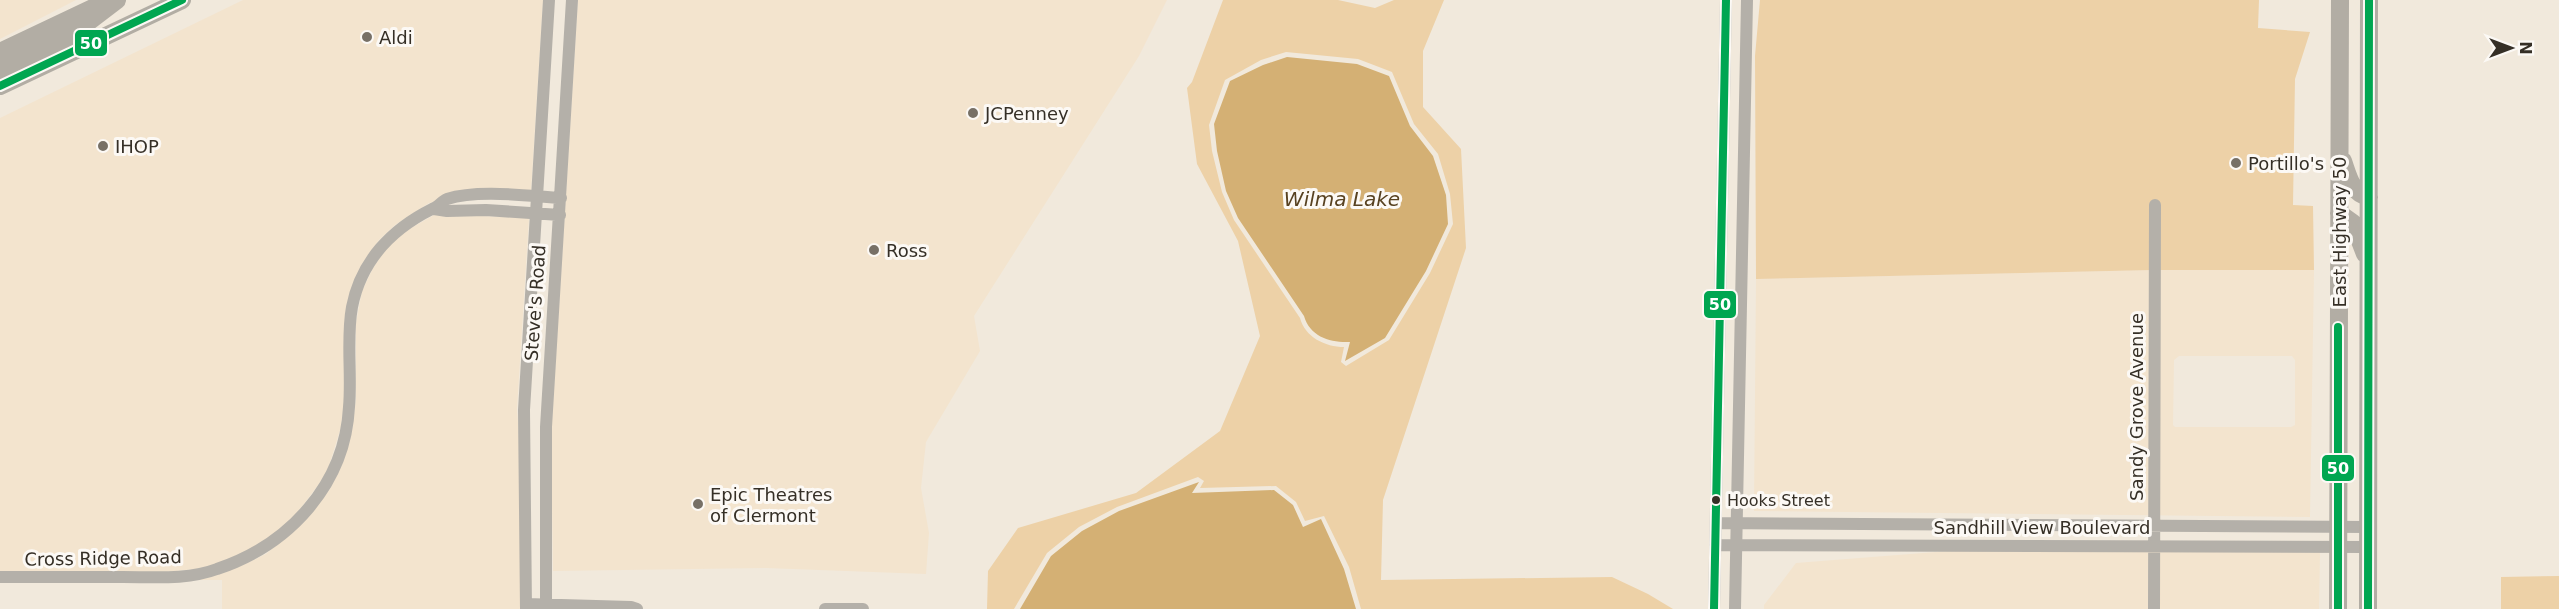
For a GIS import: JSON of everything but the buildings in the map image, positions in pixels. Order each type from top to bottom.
[{"type":"highway","points":[[0,52],[109,0]]},
{"type":"highway","points":[[0,68],[75,32],[117,0]]},
{"type":"highway","points":[[0,86],[182,0]]},
{"type":"highway","name":"East Highway 50","points":[[2338,609],[2340,0]]},
{"type":"highway","name":"East Highway 50","points":[[2368,609],[2369,0]]},
{"type":"highway","points":[[2339,148],[2351,184],[2358,193],[2369,197]]},
{"type":"highway","points":[[2339,213],[2353,223],[2368,264]]},
{"type":"street","name":"Steve's Road","points":[[526,606],[524,410],[549,0]]},
{"type":"street","name":"Steve's Road","points":[[546,606],[546,427],[572,0]]},
{"type":"street","points":[[1714,609],[1726,0]]},
{"type":"street","points":[[1736,609],[1747,0]]},
{"type":"street","points":[[1722,168],[1744,168]]},
{"type":"street","name":"Cross Ridge Road","points":[[0,577],[166,577],[196,574],[241,560],[262,550],[299,520],[324,486],[341,450],[349,409],[352,307],[364,274],[384,243],[398,229],[419,214],[446,200],[466,196],[561,198]]},
{"type":"street","name":"Sandy Grove Avenue","points":[[2154,609],[2155,205]]},
{"type":"street","points":[[434,208],[447,212],[486,210],[560,214]]},
{"type":"street","name":"Sandhill View Boulevard","points":[[1716,523],[2368,526]]},
{"type":"street","points":[[1961,525],[1961,545]]},
{"type":"street","name":"Sandhill View Boulevard","points":[[1715,545],[2368,547]]},
{"type":"street","points":[[526,606],[633,608]]},
{"type":"street","points":[[825,609],[863,609]]},
{"type":"shaded area","points":[[0,0],[76,0],[0,39]]},
{"type":"shaded area","points":[[243,0],[543,0],[531,191],[429,203],[395,225],[379,240],[362,264],[341,427],[328,469],[294,517],[259,546],[213,565],[166,572],[0,572],[0,118]]},
{"type":"shaded area","points":[[578,0],[1167,0],[1139,56],[974,316],[980,351],[926,442],[921,488],[929,533],[926,574],[766,568],[553,571],[551,437]]},
{"type":"shaded area","points":[[1223,0],[1338,0],[1375,8],[1394,0],[1444,0],[1423,51],[1423,107],[1461,149],[1466,248],[1383,500],[1381,580],[1612,577],[1673,609],[1361,609],[1349,567],[1324,516],[1305,521],[1296,502],[1276,486],[1200,488],[1204,481],[1198,477],[1117,507],[1079,527],[1047,553],[1014,609],[987,609],[988,571],[1018,528],[1136,493],[1220,431],[1260,336],[1238,241],[1197,164],[1187,88],[1192,82]],"holes":[[[1286,52],[1358,59],[1392,72],[1414,124],[1438,154],[1450,194],[1453,224],[1430,273],[1389,340],[1346,366],[1341,362],[1344,347],[1323,343],[1306,331],[1300,318],[1234,220],[1222,192],[1212,151],[1209,125],[1225,80],[1261,60]]]},
{"type":"shaded area","points":[[1760,0],[2259,0],[2258,28],[2310,32],[2295,79],[2293,205],[2313,206],[2314,270],[2153,270],[1756,279],[1755,56]]},
{"type":"shaded area","points":[[436,214],[529,218],[517,409],[520,450],[521,609],[222,609],[222,580],[196,580],[243,565],[266,554],[303,523],[330,489],[343,462],[352,429],[356,400],[356,323],[362,291],[373,268],[388,246],[402,233]]},
{"type":"shaded area","points":[[2153,270],[2314,270],[2310,517],[1754,511],[1756,279]],"holes":[[[2179,356],[2292,356],[2295,360],[2295,425],[2291,427],[2175,427],[2173,425],[2174,360]]]},
{"type":"shaded area","points":[[1961,550],[2320,552],[2319,609],[1764,609],[1764,605],[1796,563]]},
{"type":"shaded area","points":[[2559,576],[2559,609],[2501,609],[2501,577]]},
{"type":"water","name":"Wilma Lake","points":[[1287,57],[1357,64],[1389,76],[1410,126],[1433,156],[1446,195],[1448,224],[1426,271],[1385,338],[1345,361],[1350,342],[1329,340],[1311,329],[1238,218],[1226,191],[1217,151],[1214,124],[1230,81],[1263,65]]},
{"type":"water","points":[[1199,482],[1192,493],[1274,490],[1293,505],[1303,527],[1321,519],[1344,569],[1356,609],[1020,609],[1051,556],[1082,531],[1119,511]]},
{"type":"transit line","name":"50","points":[[0,86],[182,0]]},
{"type":"transit line","name":"50","points":[[1714,609],[1726,0]]},
{"type":"transit line","name":"50","points":[[2368,609],[2369,0]]},
{"type":"transit line","name":"50","points":[[2338,327],[2338,609]]},
{"type":"place","name":"Aldi","points":[[367,37]]},
{"type":"place","name":"JCPenney","points":[[973,113]]},
{"type":"place","name":"IHOP","points":[[103,146]]},
{"type":"place","name":"Portillo's","points":[[2236,163]]},
{"type":"place","name":"Ross","points":[[874,250]]},
{"type":"place","name":"Hooks Street","points":[[1716,500]]},
{"type":"place","name":"Epic Theatres of Clermont","points":[[698,504]]}]
